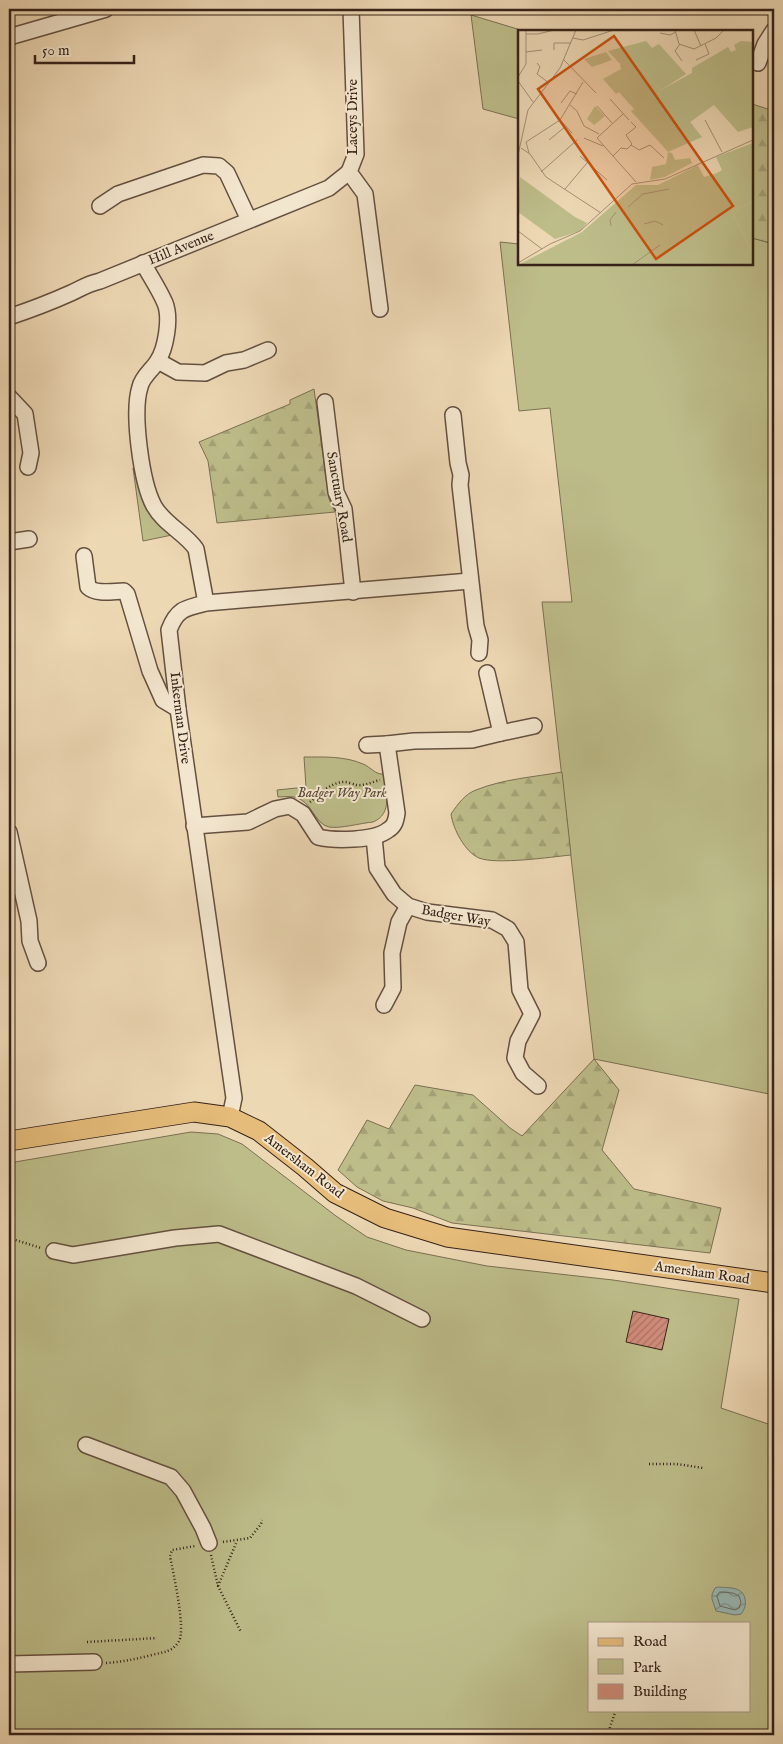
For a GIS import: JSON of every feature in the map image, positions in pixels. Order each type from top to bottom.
[{"type":"main road","name":"Amersham Road","points":[[9,1141],[194,1112],[230,1117],[259,1132],[335,1193],[385,1218],[447,1237],[774,1283]]},
{"type":"street","points":[[9,37],[106,9]]},
{"type":"street","name":"Laceys Drive","points":[[350,9],[356,154],[349,172],[365,194],[380,309]]},
{"type":"street","points":[[758,63],[765,44],[774,30]]},
{"type":"street","points":[[100,206],[118,194],[204,165],[219,166],[227,173],[249,220]]},
{"type":"street","name":"Hill Avenue","points":[[9,317],[74,292],[86,284],[100,281],[329,188],[349,172]]},
{"type":"street","points":[[144,263],[166,305],[167,340],[158,361],[140,384],[136,404],[143,476],[154,507],[196,549],[206,603]]},
{"type":"street","points":[[158,361],[178,372],[205,373],[268,350]]},
{"type":"street","points":[[9,398],[25,414],[30,453],[28,468]]},
{"type":"street","name":"Sanctuary Road","points":[[325,402],[336,492],[344,509],[353,592]]},
{"type":"street","points":[[453,415],[458,464],[461,475],[460,485],[470,581],[476,626],[480,640],[479,654]]},
{"type":"street","points":[[9,542],[29,539]]},
{"type":"street","points":[[84,556],[88,588],[90,590],[97,592],[124,591],[127,594],[150,670],[163,700],[178,709]]},
{"type":"street","name":"Inkerman Drive","points":[[230,1117],[234,1098],[194,826],[169,630],[174,618],[183,609],[206,603],[470,581]]},
{"type":"street","points":[[487,673],[501,733]]},
{"type":"street","points":[[368,745],[414,741],[472,740],[534,726]]},
{"type":"street","points":[[194,826],[248,822],[275,809],[290,806],[303,814],[318,837],[329,840],[374,837],[389,830],[396,822],[397,813],[387,744]]},
{"type":"street","points":[[9,832],[29,921],[30,941],[38,963]]},
{"type":"street","name":"Badger Way","points":[[374,837],[377,868],[394,894],[408,906],[427,912],[492,920],[508,929],[516,942],[520,990],[532,1014],[518,1041],[515,1058],[523,1073],[538,1086]]},
{"type":"street","name":"Badger Way","points":[[384,1006],[393,988],[392,953],[399,922],[408,906]]},
{"type":"street","points":[[54,1252],[72,1255],[174,1238],[219,1234],[356,1286],[422,1319]]},
{"type":"street","points":[[86,1445],[171,1477],[183,1491],[209,1543]]},
{"type":"street","points":[[9,1664],[94,1662]]},
{"type":"path","points":[[303,814],[309,804],[326,789],[337,784],[344,782],[358,785],[365,784],[391,776]]},
{"type":"path","points":[[9,1238],[54,1252]]},
{"type":"path","points":[[649,1464],[677,1464],[703,1468]]},
{"type":"path","points":[[94,1662],[125,1662],[170,1651],[181,1635],[179,1604],[170,1556],[172,1550],[250,1538],[254,1535],[262,1520]]},
{"type":"path","points":[[218,1586],[237,1541]]},
{"type":"path","points":[[209,1543],[218,1586],[241,1632]]},
{"type":"path","points":[[88,1642],[157,1638]]},
{"type":"path","points":[[609,1735],[615,1712]]},
{"type":"green space","points":[[471,15],[521,30],[518,30],[518,119],[483,109]]},
{"type":"green space","points":[[753,104],[774,111],[774,244],[753,238]]},
{"type":"green space","points":[[753,238],[774,244],[774,1095],[594,1059],[542,602],[572,602],[550,408],[519,411],[500,242],[518,244],[518,265],[753,265]]},
{"type":"green space","points":[[314,389],[329,499],[335,512],[217,523],[208,461],[199,442],[290,404],[290,400]]},
{"type":"green space","points":[[133,468],[143,501],[172,535],[143,541]]},
{"type":"green space","name":"Badger Way Park","points":[[304,757],[356,761],[378,773],[384,774],[387,801],[383,814],[373,822],[345,827],[329,827],[324,825],[300,799],[278,797],[277,790],[306,787]]},
{"type":"green space","points":[[562,772],[571,855],[498,861],[479,858],[469,851],[457,833],[451,814],[468,794],[497,783]]},
{"type":"green space","points":[[594,1059],[619,1090],[602,1150],[634,1189],[721,1208],[710,1253],[452,1223],[413,1208],[383,1201],[357,1187],[338,1170],[367,1120],[389,1129],[415,1085],[473,1095],[510,1128],[522,1136]]},
{"type":"green space","points":[[191,1132],[218,1134],[242,1144],[336,1216],[367,1237],[406,1250],[487,1266],[613,1280],[739,1299],[721,1408],[774,1426],[774,1735],[9,1735],[9,1163]]},
{"type":"water","points":[[715,1588],[738,1590],[744,1595],[745,1603],[741,1614],[735,1615],[716,1611],[712,1594]]},
{"type":"building","points":[[633,1311],[669,1319],[662,1350],[626,1342]]}]
